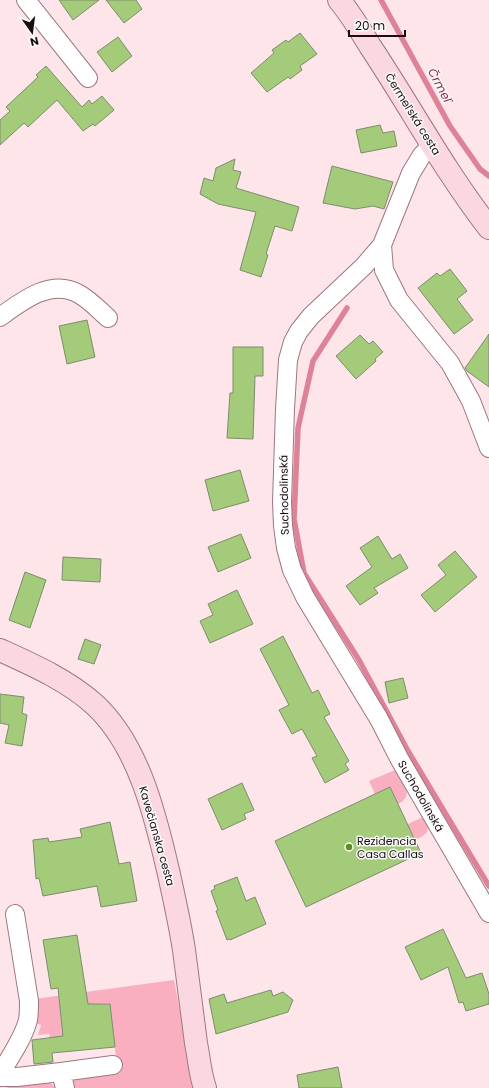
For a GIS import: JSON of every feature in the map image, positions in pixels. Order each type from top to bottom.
[{"type":"street","points":[[26,0],[88,78]]},
{"type":"street","name":"Čermeľská cesta","points":[[339,0],[470,203],[489,228]]},
{"type":"street","name":"Suchodolinská","points":[[432,145],[422,155],[411,172],[382,245],[364,266],[312,316],[299,331],[290,351],[285,409],[282,502],[283,526],[286,548],[292,570],[304,597],[379,720],[400,760],[489,913]]},
{"type":"street","points":[[382,245],[384,270],[399,300],[450,363],[471,401],[489,448]]},
{"type":"street","points":[[0,317],[32,296],[43,291],[64,288],[81,294],[108,318]]},
{"type":"street","name":"Kavečianska cesta","points":[[0,650],[50,674],[78,691],[95,704],[112,723],[135,762],[161,843],[173,893],[184,950],[188,992],[205,1088]]},
{"type":"street","points":[[0,1074],[23,1034],[28,1020],[29,1011],[29,1001],[14,914]]},
{"type":"street","points":[[0,1077],[63,1080],[113,1065]]},
{"type":"shaded area","points":[[395,770],[404,783],[407,792],[403,800],[398,804],[390,787],[375,794],[369,781]]},
{"type":"shaded area","points":[[423,817],[428,828],[426,834],[415,840],[408,824]]},
{"type":"shaded area","points":[[174,980],[195,1088],[70,1088],[73,1079],[118,1072],[109,1003],[60,1007],[63,1037],[50,1038],[49,1034],[38,1035],[41,1025],[32,1022],[34,999]]},
{"type":"shaded area","points":[[49,1082],[57,1088],[7,1088],[9,1085]]},
{"type":"building","points":[[59,0],[99,0],[73,20]]},
{"type":"building","points":[[106,0],[136,0],[142,9],[124,23]]},
{"type":"building","points":[[300,33],[317,54],[300,66],[302,70],[290,79],[288,77],[267,92],[251,73],[274,53],[272,50],[286,40],[288,42]]},
{"type":"building","points":[[118,37],[132,56],[112,72],[97,52]]},
{"type":"building","points":[[46,66],[82,107],[89,100],[92,104],[102,96],[114,110],[95,126],[93,124],[83,131],[57,100],[28,127],[24,123],[0,145],[0,120],[10,111],[6,107],[38,77],[36,75]]},
{"type":"building","points":[[380,125],[383,133],[394,131],[397,146],[361,153],[356,130]]},
{"type":"building","points":[[235,159],[233,170],[241,172],[236,188],[299,207],[292,231],[275,226],[266,254],[268,255],[261,277],[240,270],[256,212],[218,204],[200,194],[204,178],[213,181],[216,168]]},
{"type":"building","points":[[332,166],[393,182],[384,209],[373,206],[355,209],[323,203]]},
{"type":"building","points":[[450,269],[467,291],[457,299],[473,320],[454,334],[418,288],[437,273],[440,276]]},
{"type":"building","points":[[87,320],[95,357],[67,364],[59,326]]},
{"type":"building","points":[[489,334],[489,387],[465,368]]},
{"type":"building","points":[[360,335],[369,344],[373,341],[383,352],[375,359],[376,361],[356,379],[336,356]]},
{"type":"building","points":[[233,347],[263,347],[263,376],[255,376],[253,439],[227,438],[230,393],[233,393]]},
{"type":"building","points":[[240,470],[249,501],[213,511],[205,480]]},
{"type":"building","points":[[241,534],[251,558],[218,572],[208,547]]},
{"type":"building","points":[[378,536],[392,559],[400,554],[408,568],[374,588],[378,593],[360,605],[346,586],[372,567],[360,548]]},
{"type":"building","points":[[455,551],[477,577],[435,612],[421,595],[446,575],[438,565]]},
{"type":"building","points":[[63,557],[101,559],[100,582],[62,580]]},
{"type":"building","points":[[25,572],[46,580],[30,628],[9,620]]},
{"type":"building","points":[[237,590],[253,624],[210,643],[200,621],[213,615],[208,604]]},
{"type":"building","points":[[283,636],[312,693],[318,690],[330,714],[324,717],[349,761],[345,764],[349,770],[325,783],[312,758],[317,756],[302,729],[292,734],[279,710],[289,705],[260,649]]},
{"type":"building","points":[[85,639],[101,645],[94,664],[78,659]]},
{"type":"building","points":[[403,678],[408,698],[389,703],[385,682]]},
{"type":"building","points":[[0,694],[24,697],[22,713],[27,715],[22,746],[5,743],[9,725],[0,723]]},
{"type":"building","points":[[242,783],[254,810],[244,814],[246,819],[222,830],[208,799]]},
{"type":"building","name":"Rezidencia Casa Callas","points":[[390,787],[421,853],[306,907],[275,841]]},
{"type":"building","points":[[110,822],[119,864],[130,862],[137,901],[101,907],[97,886],[43,896],[39,878],[36,879],[33,840],[48,838],[49,842],[82,837],[80,829]]},
{"type":"building","points":[[237,877],[246,901],[255,897],[266,924],[227,940],[216,911],[218,910],[211,891],[215,889],[214,886]]},
{"type":"building","points":[[443,929],[466,978],[482,973],[489,994],[489,1004],[466,1011],[463,1002],[459,1003],[448,967],[421,980],[405,947]]},
{"type":"building","points":[[77,935],[88,1004],[110,1004],[115,1047],[52,1053],[53,1062],[34,1064],[32,1040],[63,1036],[58,988],[51,989],[43,940]]},
{"type":"building","points":[[271,990],[273,996],[283,992],[293,1000],[288,1012],[216,1034],[209,999],[224,994],[227,1003]]},
{"type":"building","points":[[338,1067],[342,1088],[299,1088],[297,1075]]},
{"type":"waterway","name":"Črmeľ","points":[[381,0],[450,126],[480,169],[489,176]]},
{"type":"waterway","points":[[347,308],[313,361],[298,428],[294,519],[304,573],[359,660],[408,751],[489,886]]},
{"type":"place","name":"Rezidencia Casa Callas","points":[[349,847]]}]
